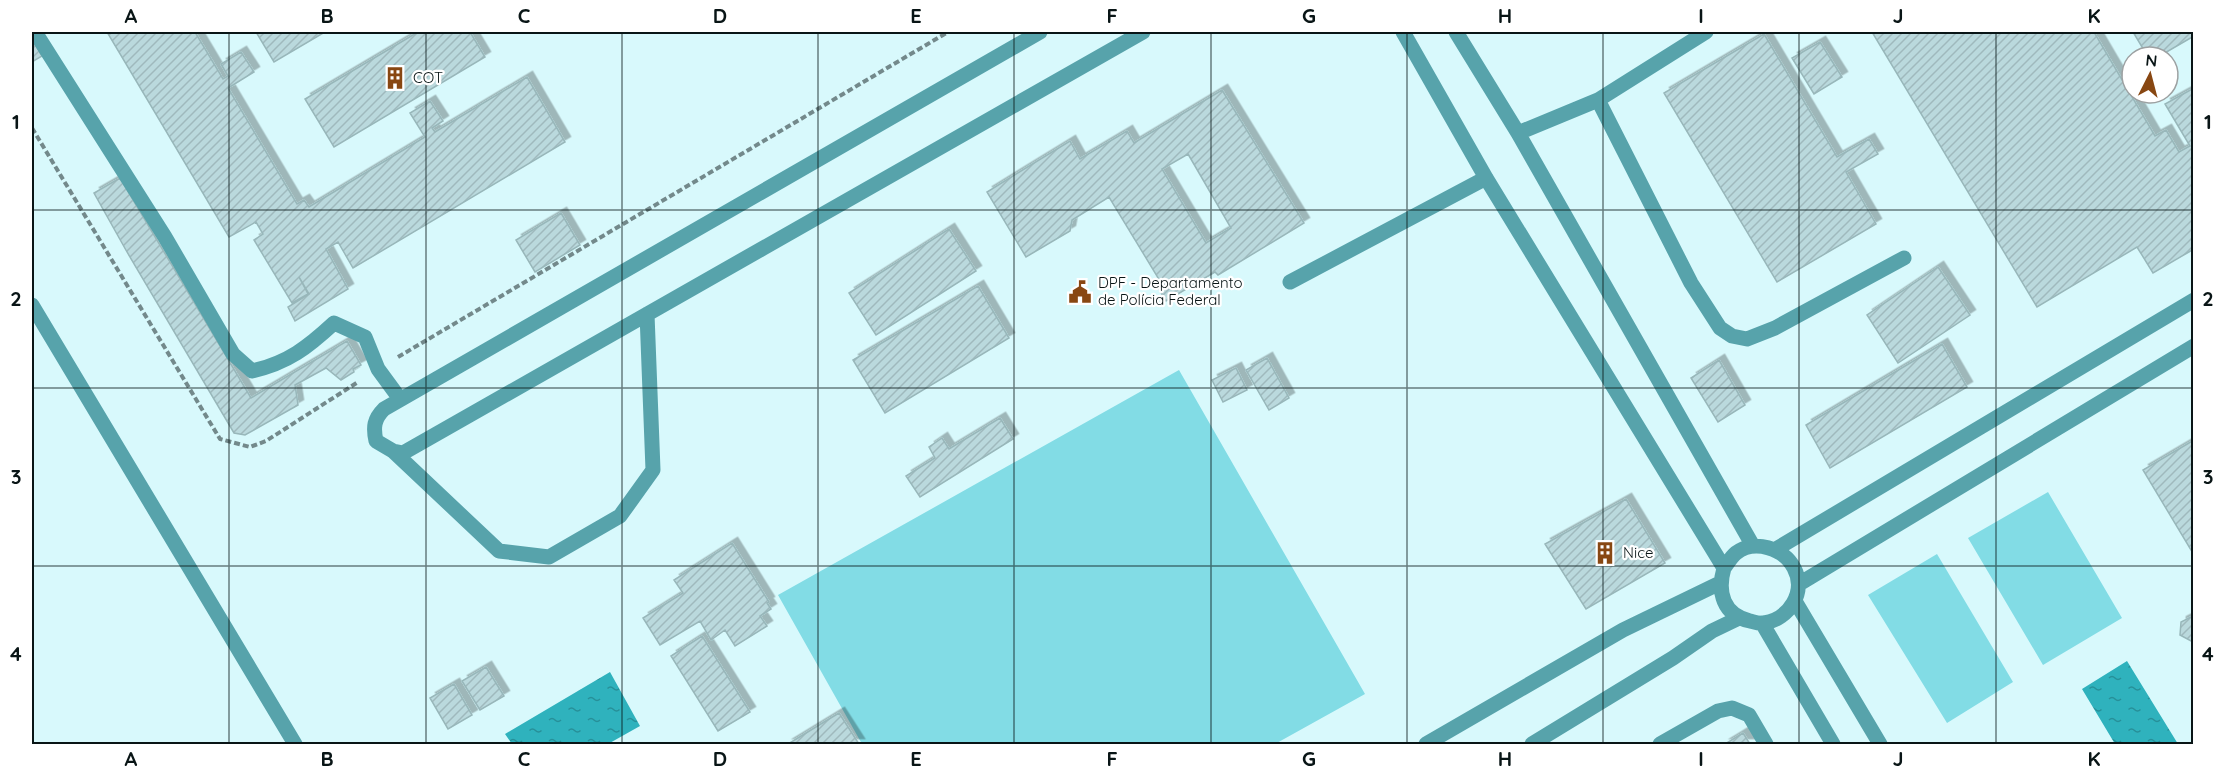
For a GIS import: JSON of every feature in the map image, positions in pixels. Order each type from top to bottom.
[{"type":"lane","points":[[35,32],[165,237],[233,354],[243,365],[252,370],[274,366],[308,347],[334,323],[365,337],[378,369],[400,399]]},
{"type":"lane","points":[[647,314],[653,470],[620,516],[549,557],[499,551],[393,452],[376,441],[374,430],[376,418],[384,409],[400,399],[1040,32]]},
{"type":"lane","points":[[393,452],[403,453],[1143,32]]},
{"type":"lane","points":[[1403,32],[1486,178],[1722,575],[1725,603],[1739,618],[1762,623],[1782,617],[1795,601],[1798,584],[1795,570],[1787,558],[1776,549],[1754,546],[1736,553],[1722,575],[1426,744]]},
{"type":"lane","points":[[1456,32],[1518,133],[1754,546]]},
{"type":"lane","points":[[1518,133],[1598,100],[1706,32]]},
{"type":"lane","points":[[1598,100],[1691,283],[1720,327],[1732,336],[1747,339],[1775,328],[1904,258]]},
{"type":"lane","points":[[1290,282],[1486,178]]},
{"type":"lane","points":[[1776,549],[2193,300]]},
{"type":"lane","points":[[32,305],[295,744]]},
{"type":"lane","points":[[1798,584],[2193,346]]},
{"type":"lane","points":[[1795,601],[1880,744]]},
{"type":"lane","points":[[1532,744],[1712,632],[1739,618]]},
{"type":"lane","points":[[1762,623],[1833,744]]},
{"type":"lane","points":[[1659,744],[1718,711],[1732,708],[1749,715],[1766,744]]},
{"type":"path","points":[[32,129],[220,439],[250,447],[266,441],[378,369],[948,32]]},
{"type":"shaded area","points":[[1179,370],[1365,694],[1275,744],[862,744],[778,595]]},
{"type":"shaded area","points":[[2048,492],[2122,618],[2043,665],[1968,538]]},
{"type":"shaded area","points":[[1937,554],[2013,682],[1947,723],[1868,595]]},
{"type":"water","points":[[2127,661],[2178,744],[2115,744],[2082,689]]},
{"type":"water","points":[[610,672],[640,726],[608,744],[512,744],[505,734]]},
{"type":"building","points":[[107,32],[195,32],[223,79],[228,76],[221,64],[241,52],[254,72],[228,88],[297,204],[304,200],[309,207],[425,137],[410,113],[430,101],[443,121],[432,128],[435,132],[527,77],[565,142],[353,268],[338,242],[326,249],[348,289],[295,321],[288,307],[309,294],[299,277],[308,294],[292,303],[254,240],[263,234],[256,222],[229,237]]},
{"type":"building","points":[[256,32],[325,32],[274,62]]},
{"type":"building","name":"COT","points":[[418,32],[470,32],[485,57],[334,147],[305,99]]},
{"type":"building","points":[[1872,32],[2094,32],[2120,76],[2120,105],[2137,105],[2155,136],[2166,130],[2179,152],[2190,146],[2166,105],[2180,105],[2180,96],[2194,88],[2194,249],[2153,273],[2137,247],[2037,307]]},
{"type":"building","points":[[2133,32],[2194,32],[2194,36],[2179,45],[2141,45]]},
{"type":"building","points":[[1764,34],[1837,157],[1869,139],[1878,154],[1846,172],[1876,224],[1777,282],[1664,93]]},
{"type":"building","points":[[32,39],[42,56],[32,62]]},
{"type":"building","points":[[1820,42],[1842,77],[1814,94],[1792,58]]},
{"type":"building","points":[[1222,90],[1304,223],[1218,275],[1215,272],[1166,301],[1156,284],[1160,281],[1109,197],[1072,220],[1070,231],[1026,257],[987,192],[1070,141],[1080,159],[1127,131],[1134,143]],"holes":[[[1188,154],[1231,228],[1206,243],[1162,169]]]},
{"type":"building","points":[[120,178],[251,398],[347,341],[361,365],[341,380],[326,368],[295,385],[298,405],[245,435],[234,433],[94,193]]},
{"type":"building","points":[[561,213],[580,245],[535,272],[516,240]]},
{"type":"building","points":[[949,229],[976,271],[876,335],[849,293]]},
{"type":"building","points":[[1938,267],[1970,315],[1898,363],[1867,315]]},
{"type":"building","points":[[978,286],[1009,338],[885,413],[853,360]]},
{"type":"building","points":[[1942,344],[1967,387],[1830,468],[1806,425]]},
{"type":"building","points":[[1267,358],[1289,398],[1269,410],[1246,370]]},
{"type":"building","points":[[1719,360],[1745,405],[1718,422],[1691,378]]},
{"type":"building","points":[[1236,368],[1247,390],[1223,402],[1212,380]]},
{"type":"building","points":[[1000,418],[1013,439],[920,497],[906,476],[935,458],[929,447],[942,438],[949,449]]},
{"type":"building","points":[[2194,440],[2194,555],[2143,470]]},
{"type":"building","name":"Nice","points":[[1626,499],[1665,563],[1586,609],[1545,544]]},
{"type":"building","points":[[732,543],[769,602],[767,603],[771,609],[760,616],[767,626],[735,646],[725,630],[711,640],[700,621],[660,645],[643,618],[683,593],[674,580]]},
{"type":"building","points":[[2191,617],[2194,618],[2194,640],[2191,641],[2180,635],[2181,622]]},
{"type":"building","points":[[702,636],[750,712],[718,731],[671,656]]},
{"type":"building","points":[[486,667],[504,696],[480,710],[462,681]]},
{"type":"building","points":[[454,684],[472,715],[448,729],[430,698]]},
{"type":"building","points":[[839,713],[859,744],[788,744],[834,716]]},
{"type":"building","points":[[1743,733],[1750,744],[1725,744]]},
{"type":"place","name":"COT","points":[[395,78]]},
{"type":"place","name":"DPF - Departamento de Polícia Federal","points":[[1080,292]]},
{"type":"place","name":"Nice","points":[[1605,553]]}]
